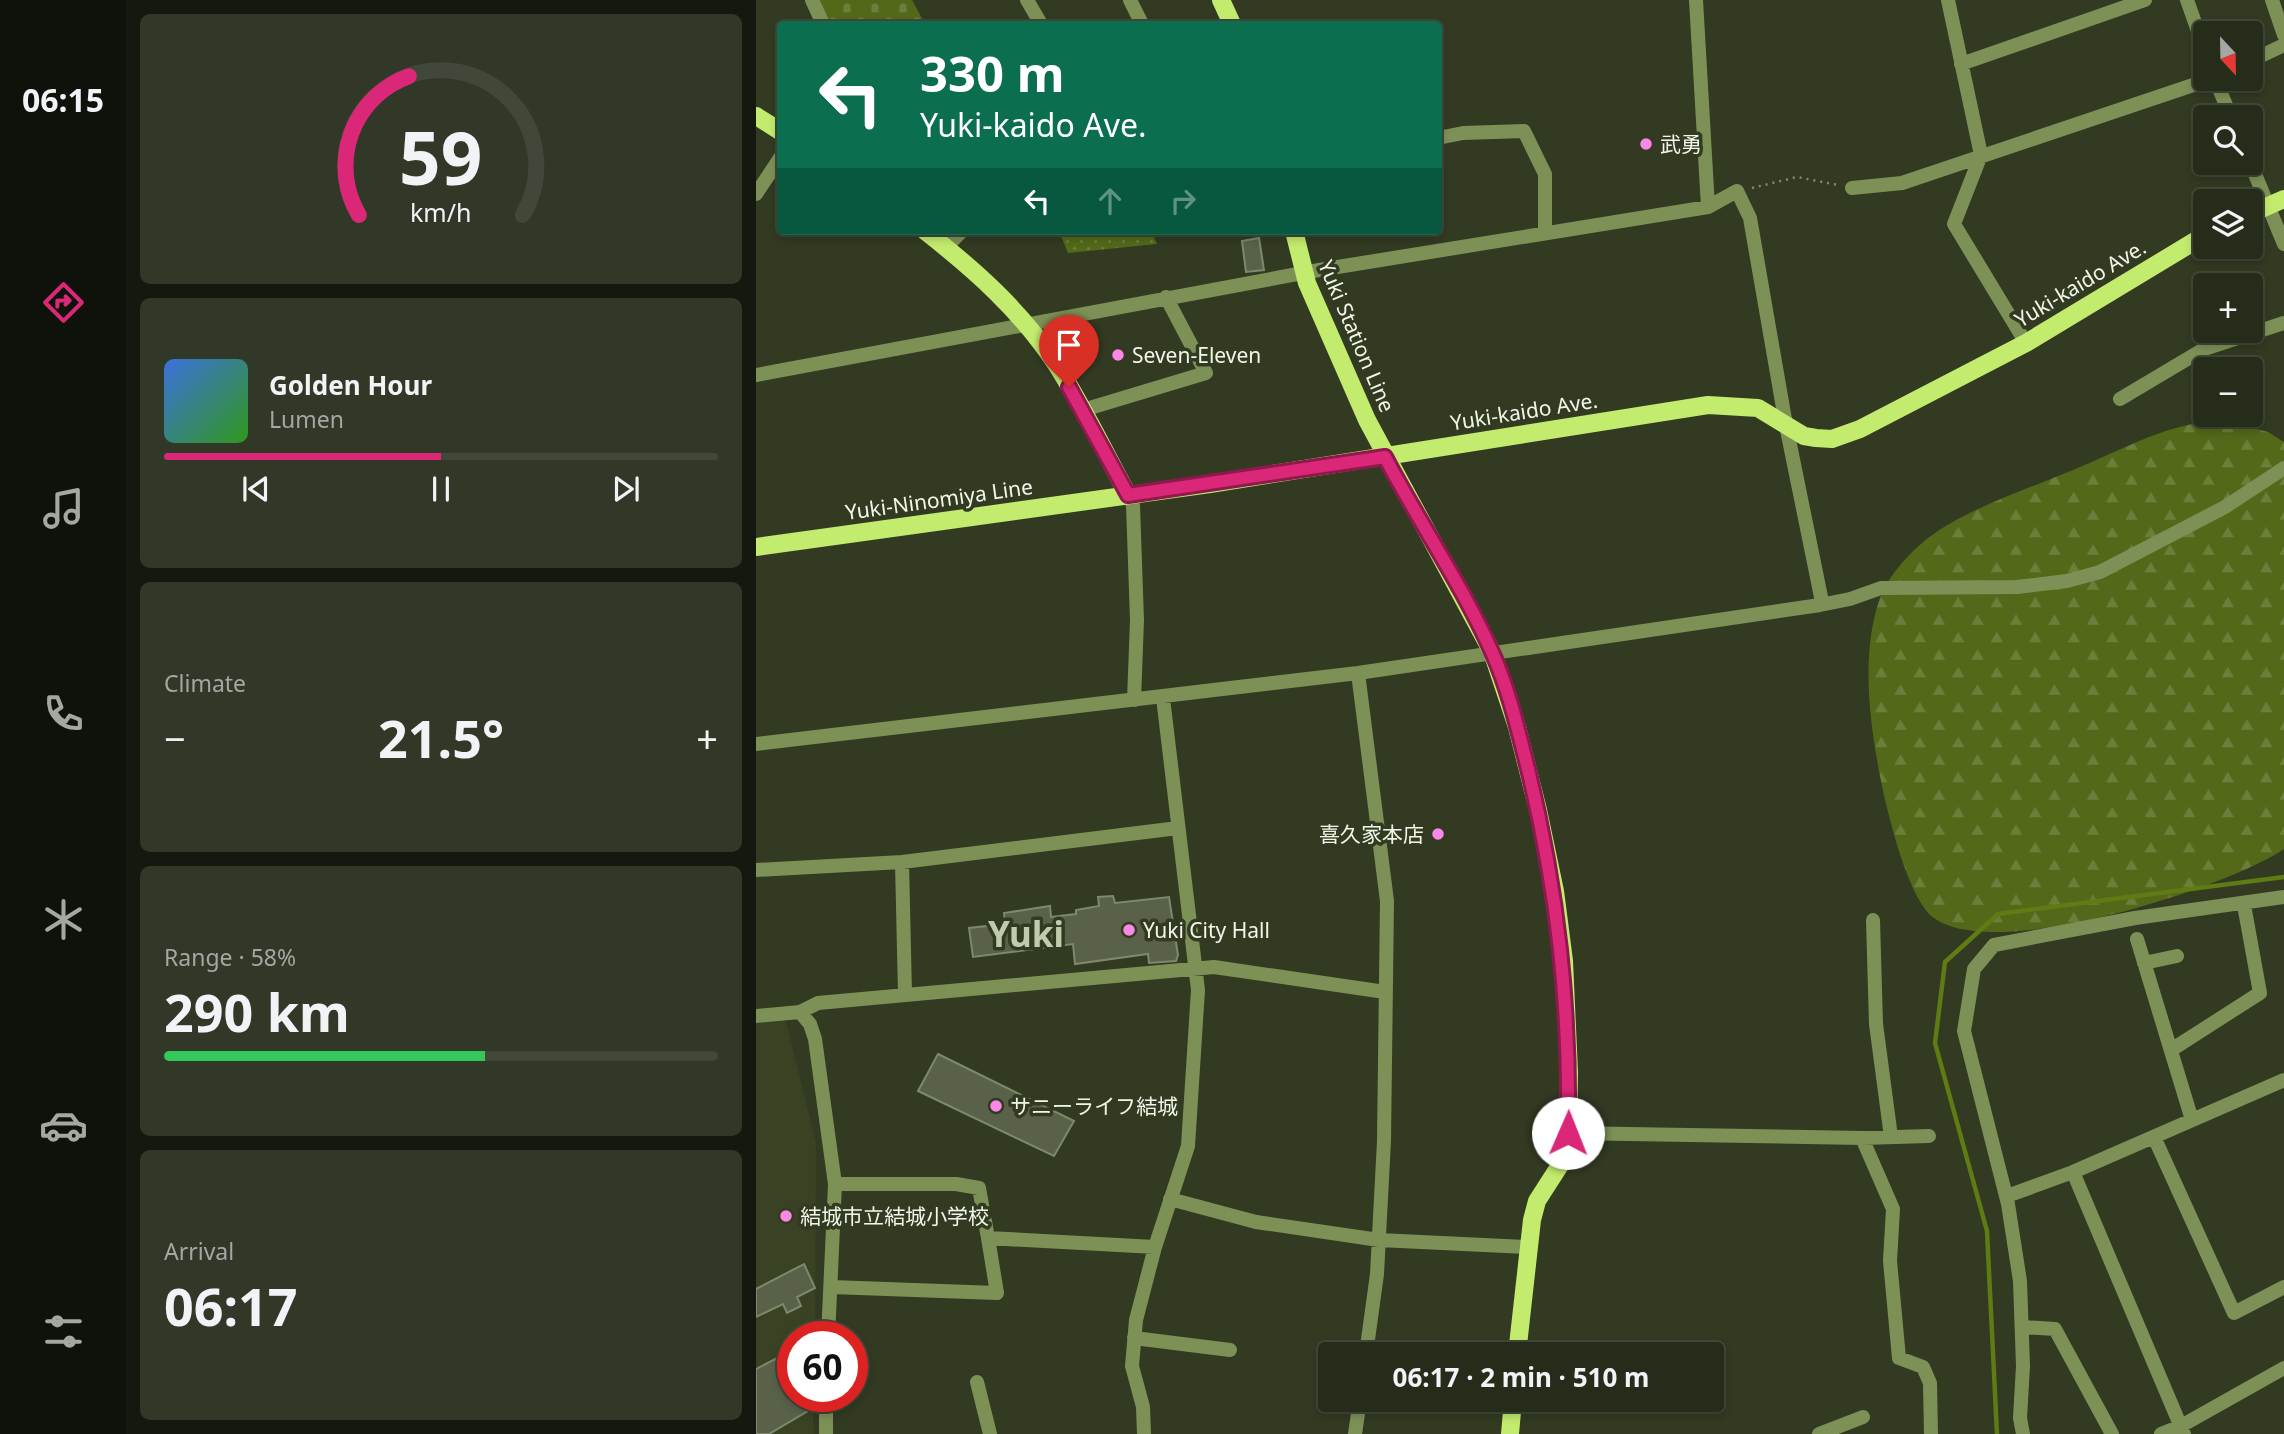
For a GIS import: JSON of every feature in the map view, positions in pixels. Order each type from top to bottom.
[{"type":"main road","points":[[1221,0],[1231,21]]},
{"type":"main road","points":[[756,116],[777,129]]},
{"type":"main road","points":[[930,235],[998,292],[1026,324],[1055,363],[1128,495]]},
{"type":"main road","name":"Yuki Station Line","points":[[1295,235],[1303,273],[1385,457],[1492,652],[1517,727],[1555,891],[1564,961],[1569,1072],[1568,1133],[1562,1162],[1537,1201],[1528,1247],[1518,1342]]},
{"type":"main road","name":"Yuki-kaido Ave.","points":[[1128,495],[1708,405],[1758,408],[1815,438],[1842,436],[2026,343],[2193,242]]},
{"type":"main road","name":"Yuki-Ninomiya Line","points":[[756,547],[1128,495]]},
{"type":"main road","points":[[1510,1434],[1512,1412]]},
{"type":"street","points":[[812,0],[822,21]]},
{"type":"street","points":[[1027,0],[1039,21]]},
{"type":"street","points":[[1130,0],[1140,21]]},
{"type":"street","points":[[1696,0],[1708,207]]},
{"type":"street","points":[[1948,0],[1981,155],[1954,224],[2026,343]]},
{"type":"street","points":[[1961,64],[2145,0]]},
{"type":"street","points":[[2187,0],[2194,21]]},
{"type":"street","points":[[2272,0],[2284,35]]},
{"type":"street","points":[[2263,55],[2284,45]]},
{"type":"street","points":[[1852,188],[1902,183],[2193,86]]},
{"type":"street","points":[[1442,137],[1463,133],[1524,131],[1545,174],[1545,233]]},
{"type":"street","points":[[756,194],[777,162]]},
{"type":"street","points":[[2258,175],[2276,202],[2284,243]]},
{"type":"street","points":[[756,376],[1166,297],[1708,207],[1737,191],[1750,218],[1786,425],[1821,597],[1819,605]]},
{"type":"street","points":[[946,247],[958,235]]},
{"type":"street","points":[[1083,410],[1206,373],[1166,297]]},
{"type":"street","points":[[2120,400],[2204,349],[2284,323]]},
{"type":"street","points":[[756,744],[1358,673],[1819,605],[1850,599],[1881,587],[2017,587],[2067,581],[2100,572],[2225,507],[2284,468]]},
{"type":"street","points":[[1128,495],[1133,505],[1137,620],[1134,700]]},
{"type":"street","points":[[1358,673],[1382,844],[1387,901],[1379,1240],[1367,1342]]},
{"type":"street","points":[[1144,1434],[1143,1407],[1132,1366],[1134,1338],[1155,1247],[1188,1146],[1198,990],[1163,698]]},
{"type":"street","points":[[756,870],[902,862],[1178,828]]},
{"type":"street","points":[[902,862],[905,994]]},
{"type":"street","points":[[2023,1434],[2020,1418],[2020,1281],[2007,1196],[1964,1031],[1974,968],[1994,945],[2135,918],[2244,905],[2284,897]]},
{"type":"street","points":[[2171,1050],[2260,993],[2244,905]]},
{"type":"street","points":[[1873,920],[1876,1024],[1891,1137]]},
{"type":"street","points":[[2137,939],[2192,1120]]},
{"type":"street","points":[[2144,963],[2177,956]]},
{"type":"street","points":[[756,1016],[800,1012],[818,1003],[1214,967],[1385,992]]},
{"type":"street","points":[[800,1012],[810,1024],[815,1039],[835,1184],[829,1321]]},
{"type":"street","points":[[2007,1196],[2073,1172],[2284,1080]]},
{"type":"street","points":[[1568,1133],[1862,1138],[1929,1136]]},
{"type":"street","points":[[2154,1137],[2234,1313],[2284,1287]]},
{"type":"street","points":[[1862,1138],[1893,1209],[1889,1261],[1899,1357],[1923,1367],[1930,1382],[1931,1434]]},
{"type":"street","points":[[2073,1172],[2182,1430]]},
{"type":"street","points":[[831,1287],[998,1293],[979,1188],[956,1184],[835,1184]]},
{"type":"street","points":[[1170,1199],[1256,1222],[1379,1240],[1528,1247]]},
{"type":"street","points":[[988,1238],[1155,1247]]},
{"type":"street","points":[[2022,1327],[2055,1329],[2112,1434]]},
{"type":"street","points":[[1134,1338],[1230,1350]]},
{"type":"street","points":[[2161,1434],[2182,1430],[2284,1368]]},
{"type":"street","points":[[977,1382],[990,1434]]},
{"type":"street","points":[[826,1412],[826,1434]]},
{"type":"street","points":[[1355,1434],[1358,1412]]},
{"type":"street","points":[[1819,1434],[1863,1418]]},
{"type":"path","points":[[1737,191],[1797,177],[1852,188]]},
{"type":"shaded area","name":"結城市立結城小学校","points":[[756,1011],[786,1022],[816,1143],[815,1321],[777,1321],[777,1412],[813,1412],[813,1434],[756,1434]]},
{"type":"green space","points":[[818,0],[912,0],[923,21],[827,21]]},
{"type":"green space","points":[[1061,235],[1153,235],[1157,244],[1068,253]]},
{"type":"green space","points":[[2193,424],[2193,427],[2250,427],[2268,432],[2284,442],[2284,849],[2213,883],[2164,900],[2056,926],[2006,932],[1964,930],[1934,918],[1916,895],[1902,859],[1886,804],[1871,722],[1870,650],[1878,604],[1886,585],[1912,552],[1959,518],[2132,444]]},
{"type":"building","points":[[1259,238],[1264,270],[1246,272],[1242,241]]},
{"type":"building","name":"Yuki City Hall","points":[[1113,896],[1115,903],[1169,897],[1178,955],[1176,961],[1149,963],[1148,954],[1075,964],[1073,944],[973,957],[969,928],[1005,924],[1004,913],[1050,906],[1051,917],[1076,914],[1076,910],[1099,906],[1098,897]]},
{"type":"building","name":"サニーライフ結城","points":[[938,1054],[1074,1121],[1054,1156],[918,1091]]},
{"type":"building","points":[[804,1264],[815,1288],[797,1297],[801,1306],[787,1313],[783,1304],[756,1317],[756,1289]]},
{"type":"building","points":[[777,1358],[777,1412],[806,1412],[769,1434],[756,1434],[756,1369]]},
{"type":"waterway","points":[[1997,1434],[1987,1231],[1935,1043],[1945,962],[1998,914],[2284,877]]},
{"type":"place","name":"武勇","points":[[1646,144]]},
{"type":"place","name":"Seven-Eleven","points":[[1118,355]]},
{"type":"place","name":"喜久家本店","points":[[1438,834]]},
{"type":"place","name":"Yuki City Hall","points":[[1129,930]]},
{"type":"place","name":"サニーライフ結城","points":[[996,1106]]},
{"type":"place","name":"結城市立結城小学校","points":[[786,1216]]},
{"type":"district","name":"Yuki","points":[[1026,933]]},
{"type":"route","points":[[1069,387],[1128,495],[1385,457],[1479,625],[1506,687],[1517,727],[1555,891],[1564,961],[1569,1072],[1568,1133]]}]
